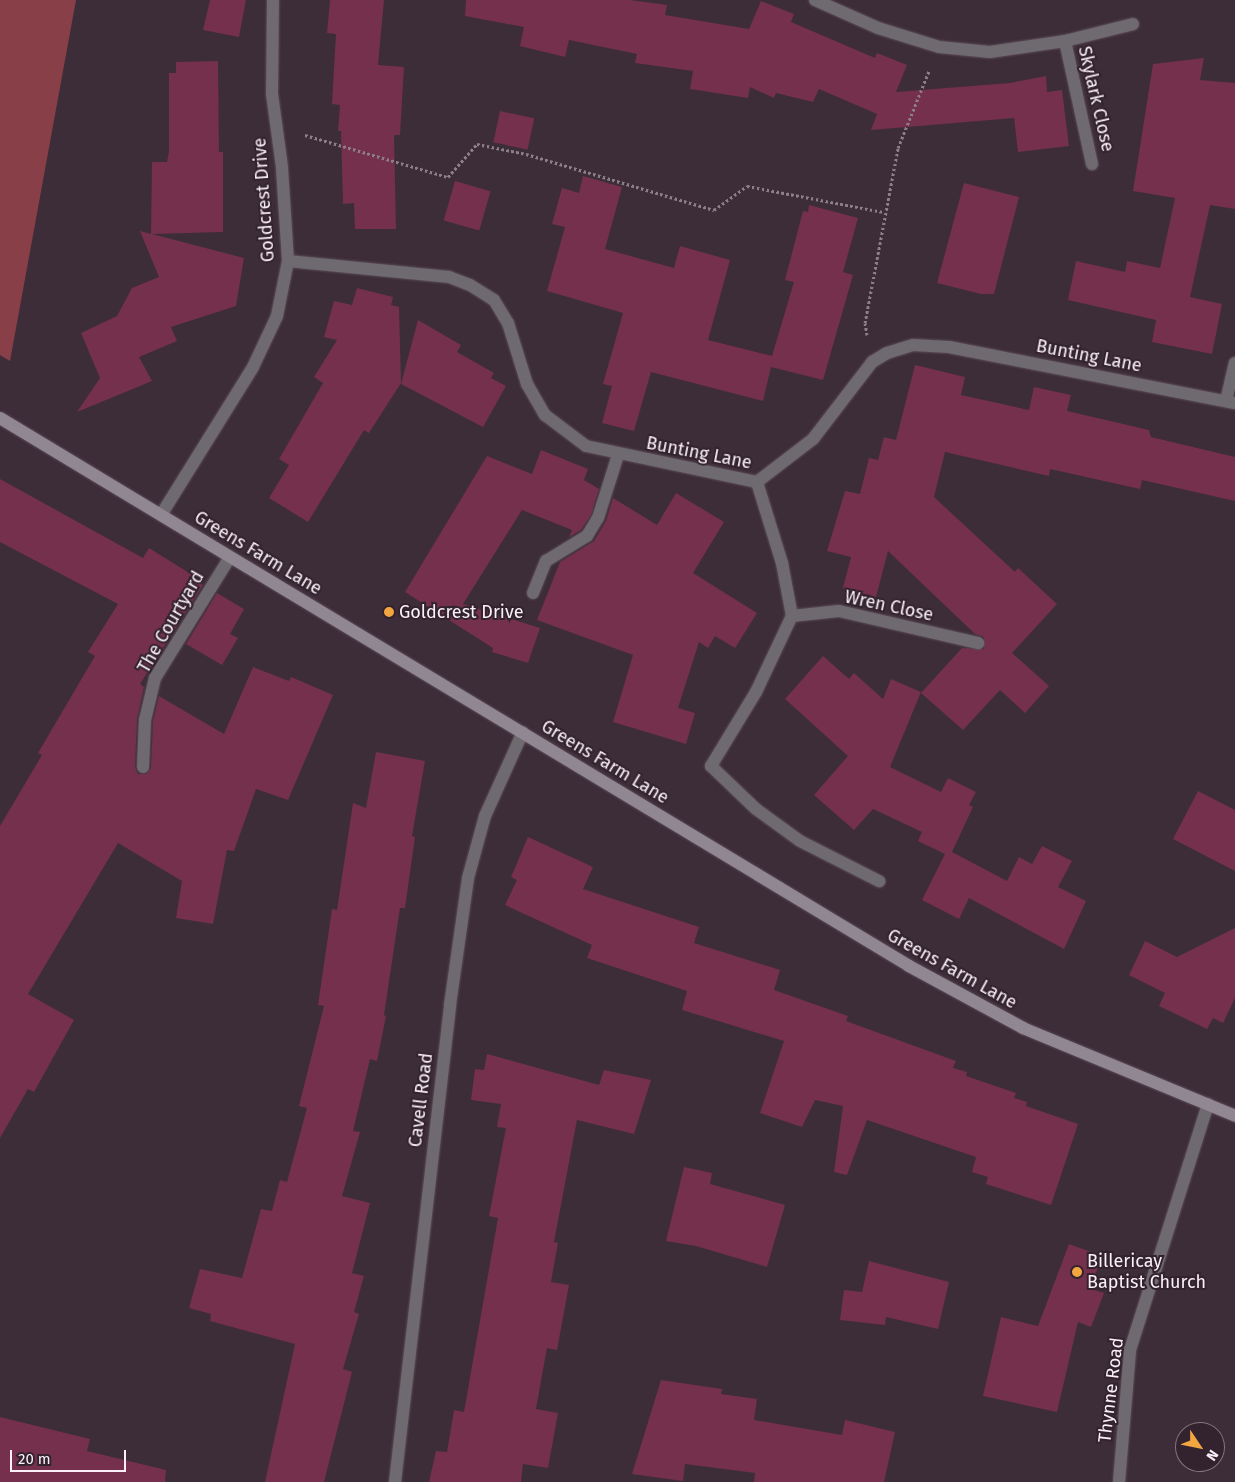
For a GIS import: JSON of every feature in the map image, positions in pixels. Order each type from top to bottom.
[{"type":"street","name":"Goldcrest Drive","points":[[161,515],[252,367],[277,316],[288,261],[277,127],[272,94],[273,0]]},
{"type":"street","name":"Skylark Close","points":[[815,0],[878,28],[939,47],[990,52],[1065,41],[1133,24]]},
{"type":"street","name":"Skylark Close","points":[[1065,41],[1092,164]]},
{"type":"street","name":"Bunting Lane","points":[[288,261],[448,277],[470,285],[494,300],[508,323],[527,384],[545,415],[586,446],[618,455],[757,482],[813,439],[872,362],[887,352],[913,345],[949,347],[1230,402],[1235,363]]},
{"type":"street","name":"Greens Farm Lane","points":[[0,418],[909,966],[1023,1028],[1235,1116]]},
{"type":"street","points":[[533,593],[546,562],[587,536],[598,518],[618,455]]},
{"type":"street","points":[[757,482],[782,563],[792,616],[756,692],[711,766],[756,810],[800,841],[879,881]]},
{"type":"street","name":"The Courtyard","points":[[143,767],[145,720],[155,678],[230,557]]},
{"type":"street","name":"Wren Close","points":[[792,616],[839,611],[978,643]]},
{"type":"street","name":"Cavell Road","points":[[395,1482],[448,1015],[468,878],[485,816],[523,732]]},
{"type":"street","name":"Thynne Road","points":[[1118,1482],[1130,1350],[1208,1104]]},
{"type":"path","points":[[872,362],[865,323],[883,212],[898,148],[939,47]]},
{"type":"path","points":[[277,127],[448,177],[477,144],[526,154],[714,210],[747,186],[883,212]]},
{"type":"shaded area","points":[[0,0],[76,0],[10,361],[0,355]]},
{"type":"building","points":[[210,0],[246,0],[239,37],[203,30]]},
{"type":"building","points":[[330,0],[384,0],[378,65],[404,67],[400,135],[394,135],[396,229],[355,229],[354,203],[343,204],[341,131],[338,131],[340,105],[332,104],[336,34],[327,33]]},
{"type":"building","points":[[466,0],[630,0],[667,5],[665,15],[749,29],[761,1],[794,14],[791,22],[875,58],[877,53],[907,65],[896,92],[1010,83],[1046,76],[1047,92],[1062,90],[1069,146],[1018,152],[1014,118],[871,130],[877,114],[819,89],[813,102],[776,93],[774,98],[750,87],[748,98],[690,89],[693,71],[635,63],[637,54],[569,40],[565,57],[520,46],[524,27],[465,16]]},
{"type":"building","points":[[1204,58],[1200,80],[1235,83],[1235,209],[1210,205],[1190,297],[1222,304],[1212,354],[1152,342],[1156,320],[1068,300],[1076,261],[1125,272],[1127,261],[1160,268],[1175,198],[1133,191],[1153,64]]},
{"type":"building","points":[[218,61],[219,152],[223,152],[223,232],[152,234],[244,258],[236,306],[171,327],[177,341],[139,357],[152,381],[77,412],[100,378],[81,333],[117,316],[132,288],[159,277],[140,231],[151,234],[152,162],[167,162],[169,151],[169,73],[176,73],[176,62]]},
{"type":"building","points":[[500,111],[534,118],[528,150],[493,142]]},
{"type":"building","points":[[583,176],[622,187],[605,249],[674,268],[680,246],[730,260],[708,340],[772,356],[794,282],[785,280],[803,211],[808,212],[809,205],[858,218],[843,272],[853,275],[823,380],[771,367],[763,401],[651,372],[634,431],[602,423],[612,386],[603,384],[623,313],[547,291],[565,227],[552,224],[562,188],[579,193]]},
{"type":"building","points":[[455,181],[491,191],[479,231],[444,220]]},
{"type":"building","points":[[964,183],[1019,197],[994,294],[981,294],[937,283]]},
{"type":"building","points":[[357,288],[393,297],[391,305],[399,307],[401,383],[369,433],[364,430],[308,522],[269,498],[289,465],[279,459],[323,383],[314,377],[337,340],[324,337],[334,301],[352,305]]},
{"type":"building","points":[[418,320],[461,345],[457,352],[494,373],[491,378],[506,386],[483,427],[401,384]]},
{"type":"building","points":[[915,365],[965,377],[961,395],[1029,410],[1034,387],[1071,395],[1067,411],[1149,430],[1151,437],[1235,457],[1235,501],[1142,480],[1140,489],[1050,469],[1049,476],[945,452],[934,497],[1015,572],[1018,568],[1057,604],[1012,653],[1049,686],[1025,713],[1000,690],[963,730],[921,693],[962,648],[984,649],[984,637],[975,634],[888,551],[876,597],[843,588],[851,557],[827,551],[845,491],[860,494],[869,458],[878,460],[884,437],[896,440]]},
{"type":"building","points":[[541,450],[588,469],[584,480],[599,489],[591,515],[581,530],[569,537],[572,530],[522,510],[463,604],[540,628],[528,663],[492,652],[493,648],[405,592],[487,456],[532,474]]},
{"type":"building","points":[[0,479],[143,558],[149,548],[194,576],[192,579],[203,585],[140,684],[144,687],[137,719],[135,767],[138,774],[146,774],[151,768],[153,721],[159,696],[224,734],[253,667],[289,681],[291,677],[333,695],[288,800],[256,789],[234,851],[227,850],[213,924],[176,918],[182,881],[118,843],[28,994],[74,1020],[34,1092],[28,1089],[0,1138],[0,826],[42,755],[38,753],[95,656],[88,652],[118,604],[0,542]]},
{"type":"building","points":[[676,493],[724,522],[693,573],[757,613],[735,648],[715,636],[708,648],[699,642],[678,708],[695,713],[686,744],[613,722],[633,655],[537,620],[560,562],[594,541],[606,521],[613,498],[657,525]]},
{"type":"building","points":[[217,593],[244,609],[230,634],[238,638],[222,665],[186,644]]},
{"type":"building","points":[[823,656],[849,679],[854,673],[883,699],[891,679],[921,692],[890,767],[941,792],[948,778],[976,792],[969,805],[973,807],[952,852],[1007,881],[1019,857],[1032,864],[1042,846],[1072,861],[1058,887],[1086,901],[1064,949],[969,898],[959,919],[922,900],[945,854],[918,841],[922,832],[873,809],[854,830],[814,795],[848,756],[785,699]]},
{"type":"building","points":[[376,752],[425,761],[412,836],[415,837],[405,908],[400,908],[384,1015],[386,1016],[377,1061],[370,1059],[353,1131],[360,1132],[342,1196],[370,1203],[352,1273],[364,1276],[354,1312],[359,1314],[343,1369],[352,1372],[324,1482],[265,1482],[295,1344],[210,1321],[211,1314],[189,1308],[200,1269],[242,1278],[261,1209],[272,1211],[280,1180],[287,1182],[307,1108],[299,1106],[324,1006],[318,1005],[332,909],[337,910],[353,803],[366,808]]},
{"type":"building","points":[[1198,791],[1235,810],[1235,871],[1173,839]]},
{"type":"building","points":[[528,837],[593,867],[583,889],[699,927],[694,943],[780,970],[774,990],[848,1016],[846,1021],[956,1061],[953,1068],[967,1072],[966,1076],[1016,1093],[1014,1098],[1027,1102],[1026,1106],[1078,1124],[1051,1205],[986,1184],[988,1177],[972,1172],[976,1157],[867,1120],[847,1175],[834,1172],[843,1106],[815,1100],[802,1127],[760,1113],[784,1041],[682,1010],[687,991],[587,958],[592,945],[505,905],[517,880],[511,877]]},
{"type":"building","points":[[1235,928],[1235,998],[1223,1023],[1213,1018],[1207,1029],[1159,1006],[1165,993],[1129,975],[1145,941],[1177,957]]},
{"type":"building","points":[[487,1054],[599,1085],[604,1070],[651,1080],[634,1134],[577,1120],[554,1242],[558,1243],[551,1282],[569,1285],[557,1350],[547,1348],[536,1409],[558,1413],[548,1468],[523,1464],[521,1482],[429,1482],[436,1451],[447,1452],[454,1410],[464,1412],[498,1218],[489,1216],[506,1128],[497,1127],[501,1104],[471,1100],[475,1069],[484,1070]]},
{"type":"building","points":[[684,1167],[712,1173],[710,1184],[785,1205],[767,1267],[696,1246],[666,1241]]},
{"type":"building","points":[[1069,1244],[1102,1256],[1090,1289],[1104,1293],[1091,1327],[1078,1322],[1057,1412],[983,1396],[1001,1317],[1038,1326]]},
{"type":"building","points":[[869,1261],[949,1282],[938,1329],[886,1317],[885,1325],[840,1320],[844,1290],[862,1292]]},
{"type":"building","points":[[661,1380],[722,1389],[721,1394],[757,1399],[754,1420],[842,1435],[845,1420],[895,1432],[884,1482],[754,1482],[755,1473],[685,1464],[683,1481],[632,1474]]},
{"type":"building","points":[[0,1417],[90,1439],[87,1451],[166,1470],[165,1482],[0,1482]]},
{"type":"place","name":"Goldcrest Drive","points":[[389,612]]},
{"type":"place","name":"Billericay Baptist Church","points":[[1077,1272]]}]
